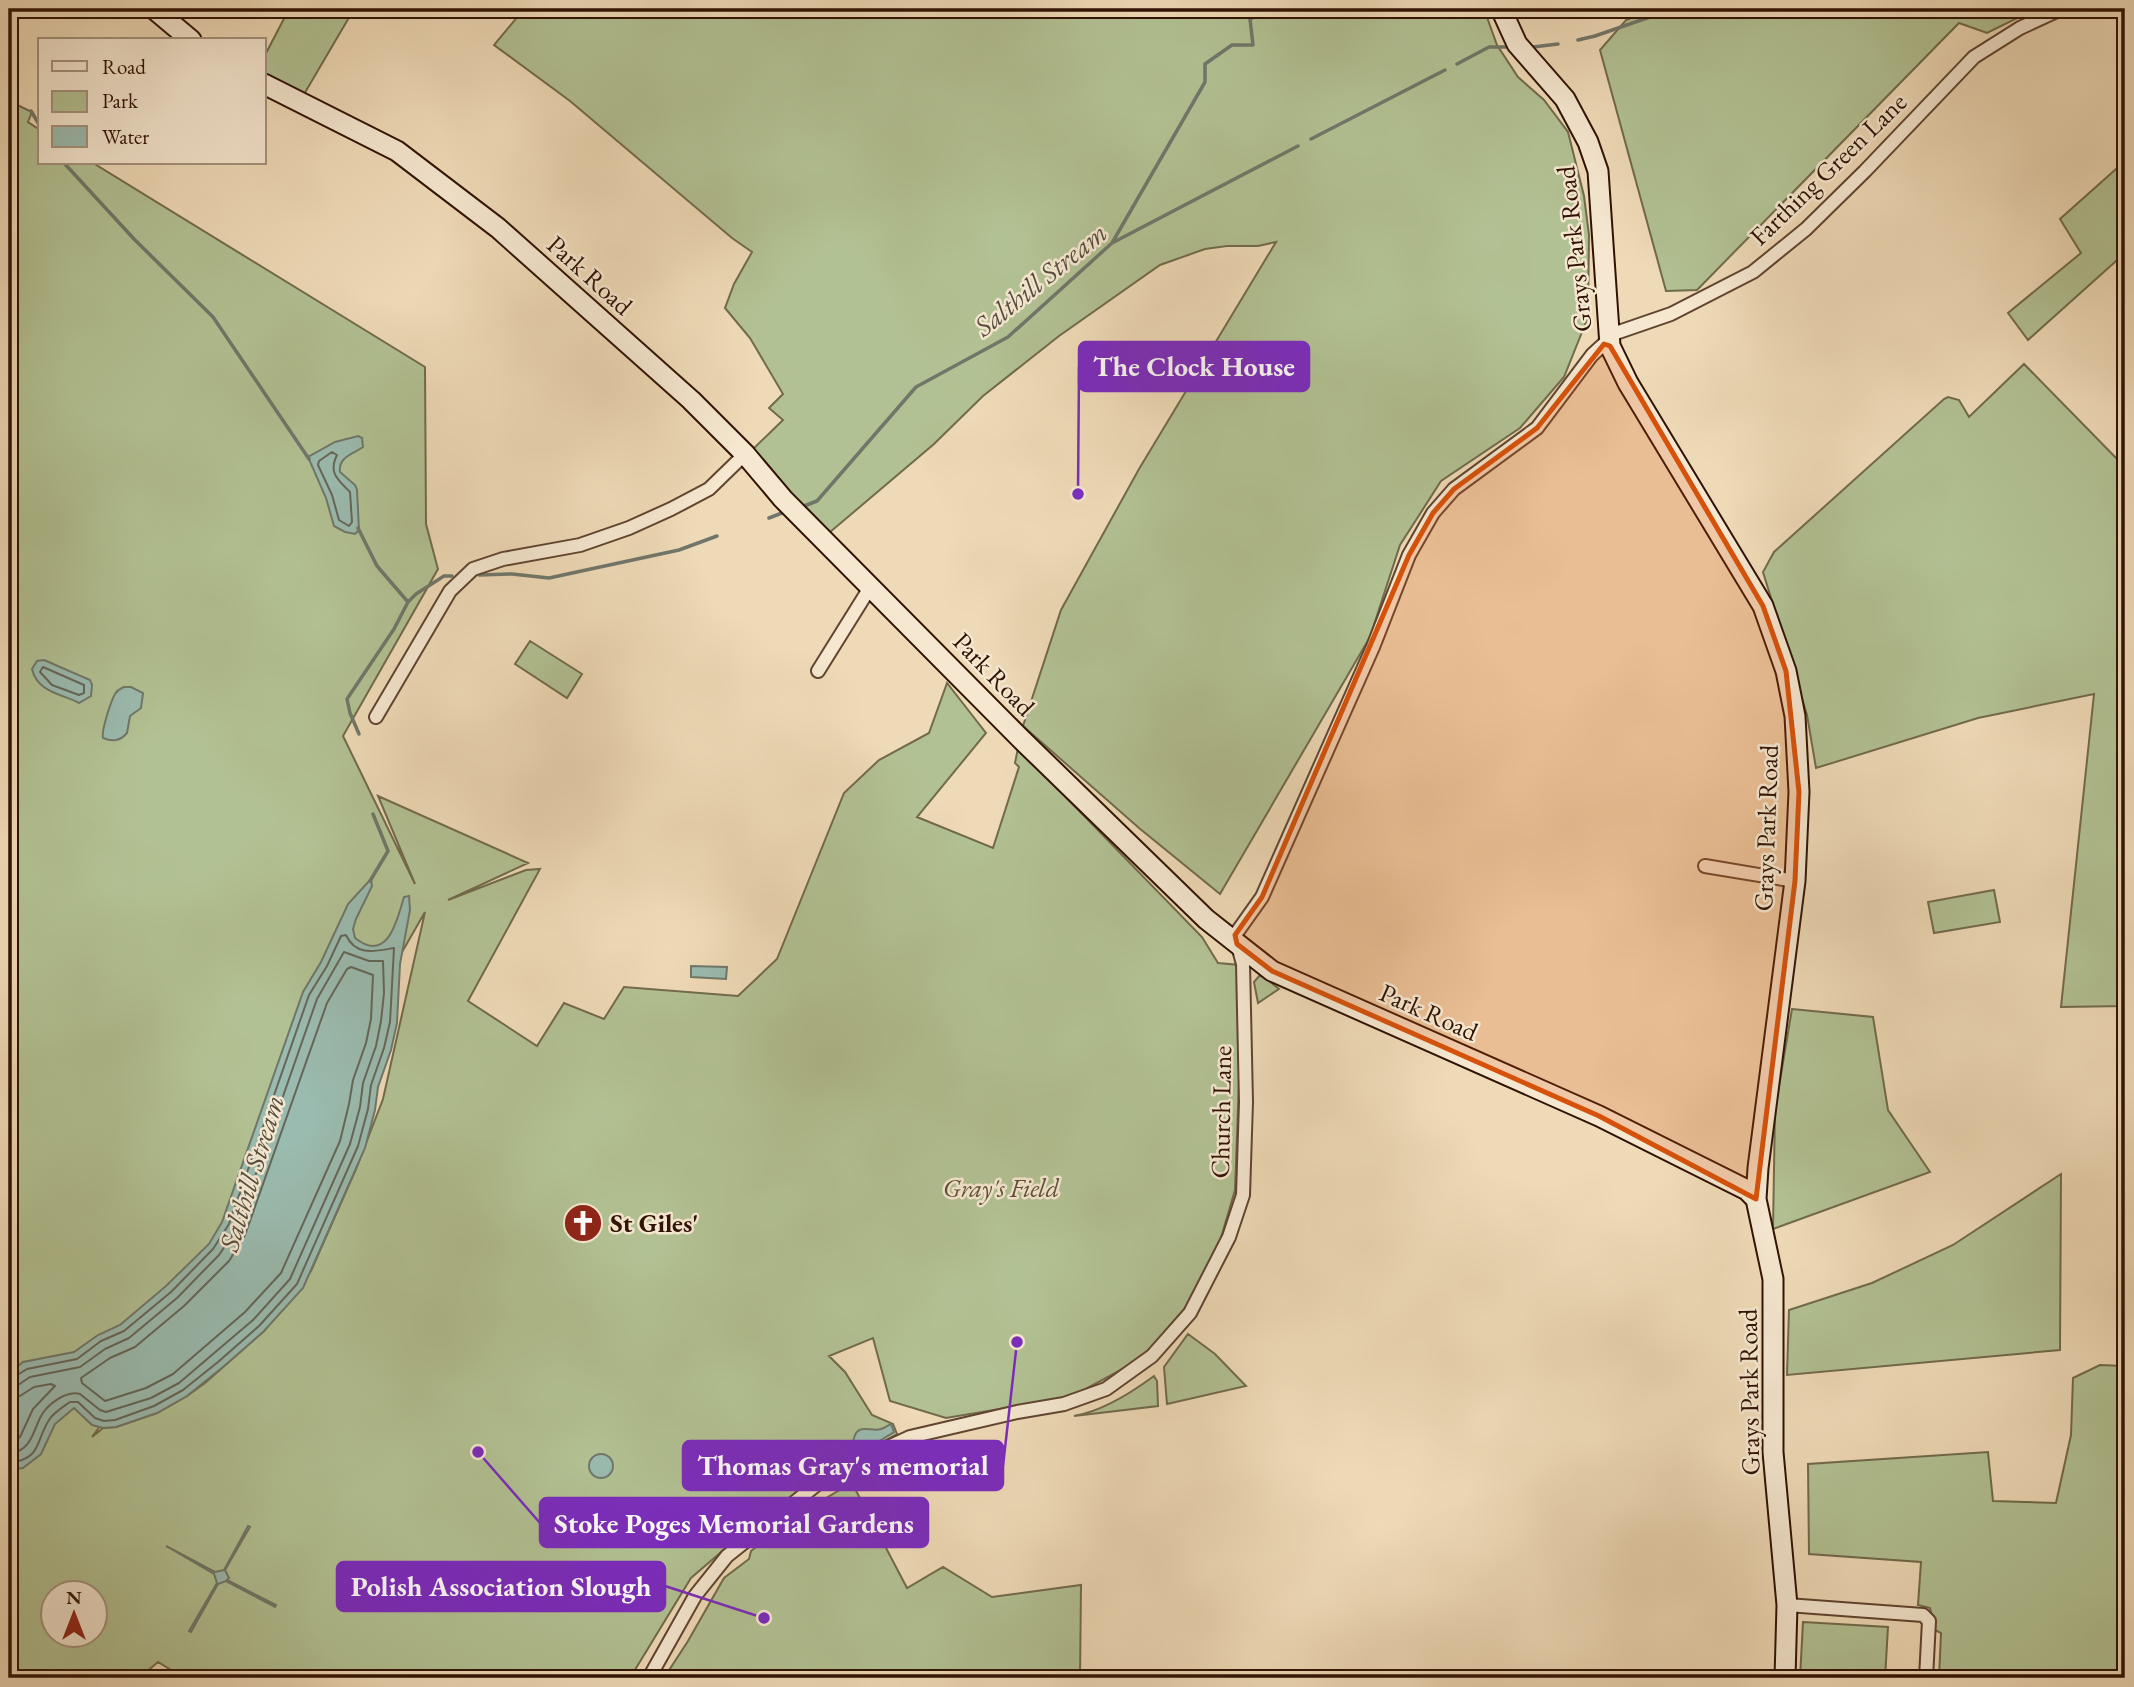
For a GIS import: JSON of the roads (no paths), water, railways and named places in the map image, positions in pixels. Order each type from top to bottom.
[{"type":"main road","points":[[153,9],[189,38]]},
{"type":"main road","name":"Grays Park Road","points":[[1501,9],[1517,44],[1565,99],[1588,142],[1601,203],[1610,340],[1628,383],[1763,606],[1786,671],[1795,716],[1799,792],[1795,881],[1756,1199],[1773,1279],[1773,1452],[1787,1605],[1785,1678]]},
{"type":"main road","name":"Park Road","points":[[266,85],[397,151],[498,228],[691,400],[745,454],[783,499],[1061,778],[1206,919],[1272,971],[1599,1116],[1747,1190],[1756,1199]]},
{"type":"street","name":"Farthing Green Lane","points":[[1610,340],[1671,314],[1753,272],[1806,229],[1974,57],[2020,28],[2061,9]]},
{"type":"street","points":[[1237,944],[1235,935],[1262,897],[1373,647],[1409,555],[1433,513],[1454,489],[1537,428],[1591,355],[1610,340]]},
{"type":"street","points":[[376,717],[450,591],[473,569],[503,559],[580,545],[629,528],[709,489],[745,454]]},
{"type":"street","points":[[818,671],[871,586]]},
{"type":"street","points":[[1705,866],[1795,881]]},
{"type":"street","name":"Church Lane","points":[[649,1678],[695,1596],[727,1556],[830,1474],[910,1437],[1064,1404],[1106,1389],[1152,1356],[1190,1312],[1229,1237],[1243,1195],[1246,1102],[1244,978],[1237,944]]},
{"type":"street","points":[[1787,1605],[1923,1615],[1929,1621],[1926,1678]]},
{"type":"water","points":[[358,436],[362,438],[363,447],[347,457],[340,467],[340,472],[357,490],[359,530],[355,534],[334,526],[326,498],[308,457],[335,442]]},
{"type":"water","points":[[44,660],[90,680],[91,696],[79,703],[39,683],[32,669],[37,661]]},
{"type":"water","points":[[131,687],[143,693],[141,708],[130,716],[127,733],[122,738],[103,738],[113,698],[117,691]]},
{"type":"water","points":[[371,879],[372,886],[353,929],[355,938],[366,945],[376,946],[383,943],[394,927],[404,897],[409,896],[410,910],[400,964],[397,1023],[378,1087],[365,1148],[303,1288],[264,1331],[187,1396],[157,1413],[116,1427],[92,1425],[74,1408],[55,1424],[41,1454],[23,1468],[9,1470],[9,1373],[23,1362],[74,1352],[98,1335],[120,1325],[166,1286],[209,1244],[222,1222],[303,992],[321,962],[348,904]]},
{"type":"water","points":[[691,966],[727,967],[726,979],[691,977]]},
{"type":"water","points":[[891,1424],[894,1432],[845,1462],[857,1432],[863,1429],[878,1430]]},
{"type":"water","points":[[601,1454],[612,1461],[613,1466],[606,1477],[601,1478],[590,1471],[589,1466],[596,1455]]},
{"type":"water","points":[[248,1526],[250,1527],[225,1570],[229,1578],[227,1580],[276,1605],[275,1607],[226,1581],[218,1584],[191,1632],[189,1631],[217,1583],[214,1574],[166,1546],[215,1572],[224,1570]]},
{"type":"waterway","points":[[1112,243],[1205,82],[1205,64],[1232,45],[1253,45],[1250,19],[1270,9]]},
{"type":"waterway","name":"Salthill Stream","points":[[1578,40],[1673,9]]},
{"type":"waterway","name":"Salthill Stream","points":[[1533,47],[1558,44]]},
{"type":"waterway","name":"Salthill Stream","points":[[1457,64],[1489,47],[1506,47]]},
{"type":"waterway","name":"Salthill Stream","points":[[1311,139],[1445,70]]},
{"type":"waterway","points":[[31,111],[38,123]]},
{"type":"waterway","name":"Salthill Stream","points":[[804,506],[817,501],[916,387],[1008,337],[1112,243],[1298,146]]},
{"type":"waterway","points":[[65,164],[134,239],[213,317],[309,459]]},
{"type":"waterway","name":"Salthill Stream","points":[[769,518],[782,513]]},
{"type":"waterway","points":[[358,528],[377,566],[408,602]]},
{"type":"waterway","name":"Salthill Stream","points":[[479,575],[512,574],[549,578],[679,550],[717,536]]},
{"type":"waterway","name":"Salthill Stream","points":[[359,734],[347,699],[394,629],[408,602],[444,576],[452,576]]},
{"type":"waterway","name":"Salthill Stream","points":[[370,881],[388,851],[373,814]]},
{"type":"place","name":"The Clock House","points":[[1078,494]]},
{"type":"place","name":"St Giles'","points":[[583,1223]]},
{"type":"place","name":"Thomas Gray's memorial","points":[[1017,1342]]},
{"type":"place","name":"Stoke Poges Memorial Gardens","points":[[478,1452]]},
{"type":"place","name":"Polish Association Slough","points":[[764,1618]]},
{"type":"park label","name":"Gray's Field","points":[[1001,1188]]}]
